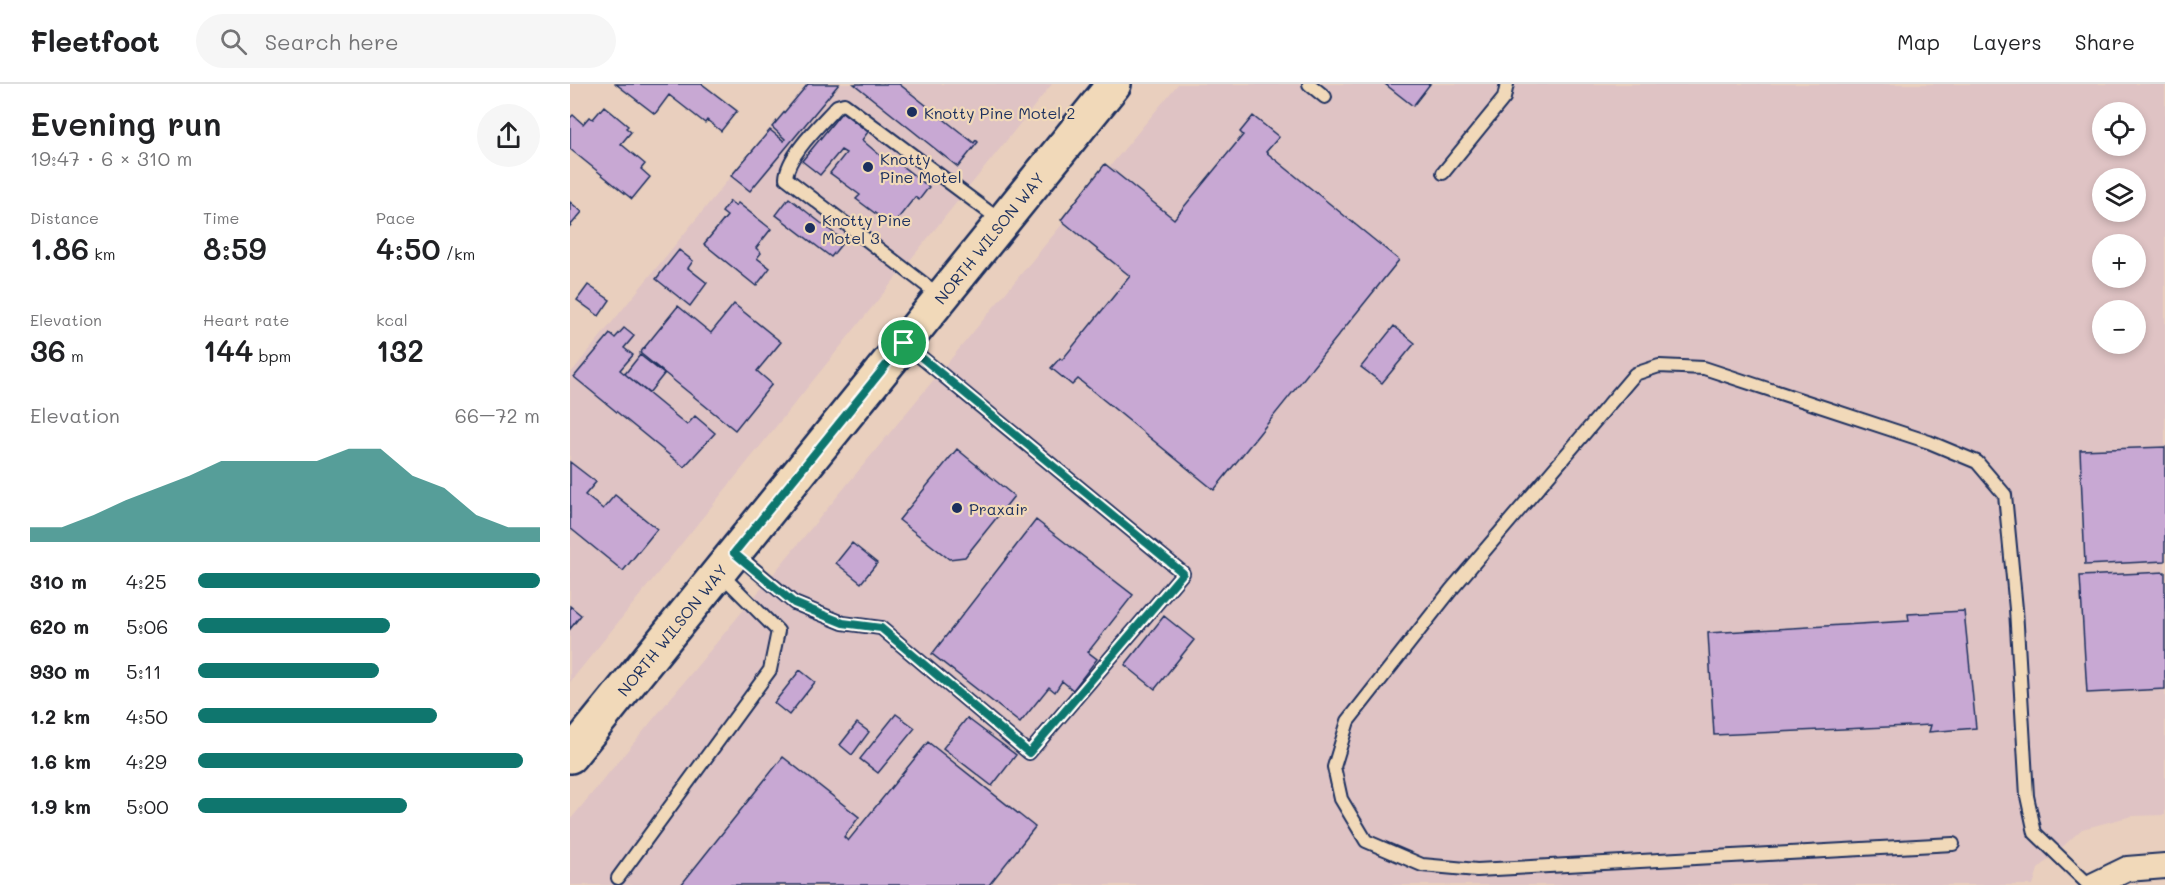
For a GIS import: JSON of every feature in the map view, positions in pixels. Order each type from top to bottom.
[{"type":"main road","name":"NORTH WILSON WAY","points":[[570,756],[1114,84]]},
{"type":"street","points":[[2094,885],[2127,869],[2165,866]]},
{"type":"lane","points":[[1309,84],[1325,97]]},
{"type":"lane","points":[[1443,173],[1504,98],[1506,84]]},
{"type":"lane","points":[[941,297],[786,178],[793,158],[837,106],[844,104],[1002,222]]},
{"type":"lane","points":[[727,562],[794,603],[843,623],[881,628],[1029,753],[1183,573],[904,343]]},
{"type":"lane","points":[[1953,844],[1476,870],[1422,865],[1366,841],[1341,799],[1334,766],[1348,721],[1451,591],[1635,374],[1659,366],[1704,368],[1908,435],[1977,462],[2005,495],[2016,609],[2027,796],[2035,833],[2089,885]]},
{"type":"lane","points":[[618,878],[770,669],[778,631],[727,562]]},
{"type":"shaded area","points":[[806,84],[1052,84],[570,682],[570,374]]},
{"type":"shaded area","points":[[1178,84],[2165,84],[2165,815],[2132,816],[2082,829],[2038,869],[2033,885],[570,885],[570,820]]},
{"type":"building","points":[[616,84],[702,84],[737,111],[721,131],[707,120],[705,123],[669,95],[655,114]]},
{"type":"building","points":[[808,84],[839,84],[750,191],[731,176],[770,130],[784,141],[785,139],[772,127]]},
{"type":"building","name":"Knotty Pine Motel 2","points":[[854,84],[899,84],[974,143],[976,140],[978,142],[958,167]]},
{"type":"building","points":[[1385,84],[1430,84],[1413,106]]},
{"type":"building","points":[[604,106],[628,126],[626,128],[631,132],[621,144],[645,164],[641,169],[650,177],[632,199],[570,149],[570,118],[573,115],[583,124],[589,117],[593,119]]},
{"type":"building","name":"Knotty Pine Motel","points":[[842,112],[868,132],[862,140],[889,163],[894,160],[929,187],[919,200],[915,197],[892,226],[856,199],[860,195],[830,173],[846,153],[841,150],[820,175],[802,161]]},
{"type":"building","points":[[1253,116],[1279,137],[1266,152],[1399,260],[1214,490],[1078,379],[1072,385],[1051,368],[1060,358],[1062,360],[1130,276],[1061,220],[1105,164],[1174,219],[1243,135],[1240,132]]},
{"type":"building","name":"Knotty Pine Motel 3","points":[[789,198],[844,241],[831,257],[776,215]]},
{"type":"building","points":[[730,201],[735,206],[738,203],[771,229],[756,248],[761,253],[757,258],[770,268],[756,286],[704,244],[727,216],[722,212]]},
{"type":"building","points":[[570,202],[582,212],[570,226]]},
{"type":"building","points":[[679,250],[693,261],[688,268],[707,283],[690,306],[656,279]]},
{"type":"building","points":[[588,285],[610,300],[599,316],[577,300]]},
{"type":"building","points":[[734,304],[781,342],[757,371],[772,384],[735,430],[640,353],[678,306],[711,333]]},
{"type":"building","points":[[1394,326],[1415,343],[1382,383],[1361,367]]},
{"type":"building","points":[[624,328],[634,336],[624,348],[633,355],[620,370],[687,425],[695,416],[715,433],[684,467],[574,377],[610,334],[615,338]]},
{"type":"building","points":[[640,355],[664,374],[649,393],[625,374]]},
{"type":"building","points":[[2165,447],[2165,561],[2085,565],[2080,450]]},
{"type":"building","name":"Praxair","points":[[957,449],[1014,496],[965,557],[949,559],[899,520]]},
{"type":"building","points":[[570,462],[596,482],[585,495],[603,509],[615,495],[657,529],[623,571],[570,528]]},
{"type":"building","points":[[1036,520],[1133,595],[1088,652],[1097,659],[1073,690],[1062,681],[1055,692],[1049,687],[1020,723],[932,654]]},
{"type":"building","points":[[852,543],[877,563],[861,583],[836,563]]},
{"type":"building","points":[[2165,572],[2165,689],[2087,693],[2080,576]]},
{"type":"building","points":[[570,606],[581,615],[570,629]]},
{"type":"building","points":[[1964,611],[1976,728],[1929,732],[1931,725],[1714,735],[1708,633],[1909,621],[1908,614]]},
{"type":"building","points":[[1164,616],[1194,640],[1155,689],[1125,665]]},
{"type":"building","points":[[800,670],[815,682],[789,715],[774,703]]},
{"type":"building","points":[[896,714],[915,728],[878,773],[860,759]]},
{"type":"building","points":[[967,718],[1016,755],[992,786],[943,748]]},
{"type":"building","points":[[857,723],[869,732],[852,755],[840,745]]},
{"type":"building","points":[[928,742],[1035,827],[989,885],[681,885],[783,757],[859,817],[844,837],[848,841]]},
{"type":"place","name":"Knotty Pine Motel 2","points":[[912,112]]},
{"type":"place","name":"Knotty Pine Motel","points":[[868,167]]},
{"type":"place","name":"Knotty Pine Motel 3","points":[[810,228]]},
{"type":"place","name":"Praxair","points":[[957,508]]},
{"type":"route","points":[[904,343],[1183,573],[1029,753],[881,628],[843,623],[794,603],[734,553],[904,343]]}]
